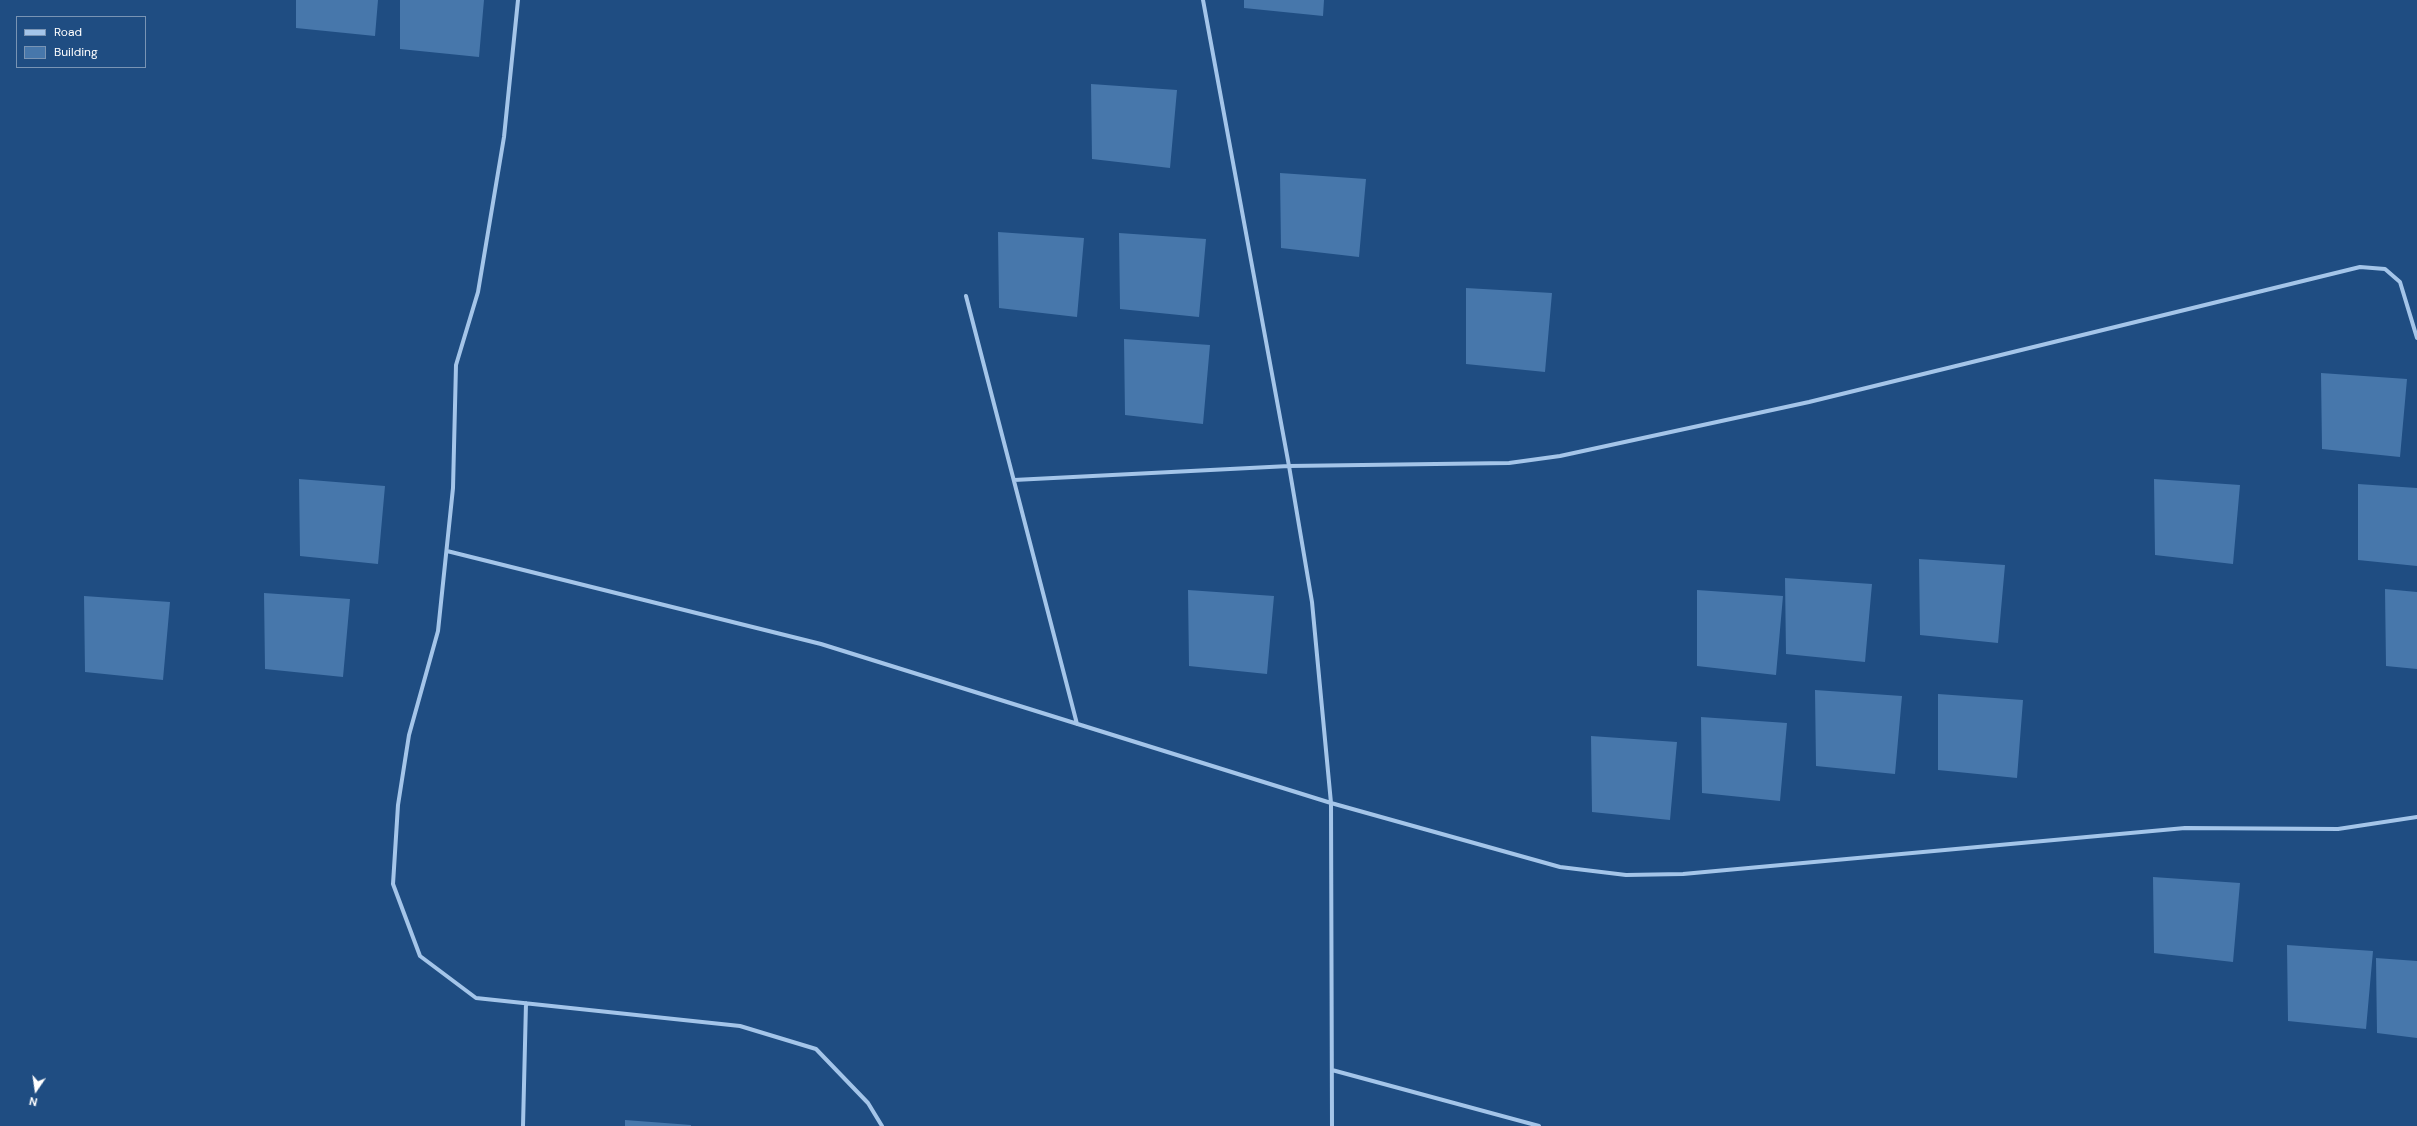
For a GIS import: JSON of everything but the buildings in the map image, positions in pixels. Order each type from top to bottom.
[{"type":"street","points":[[518,0],[504,137],[478,292],[456,365],[453,488],[438,631],[406,750],[398,805],[393,884],[420,956],[476,998],[740,1026],[816,1049],[868,1103],[882,1126]]},
{"type":"street","points":[[1203,0],[1289,466],[1312,602],[1326,727],[1331,803],[1332,1126]]},
{"type":"street","points":[[1014,480],[1289,466],[1509,463],[1560,456],[1809,402],[2360,267],[2385,269],[2400,282],[2417,338]]},
{"type":"street","points":[[966,296],[1077,724]]},
{"type":"street","points":[[447,551],[821,644],[1331,803],[1560,867],[1626,875],[1683,874],[2185,828],[2338,829],[2417,817]]},
{"type":"street","points":[[523,1126],[526,1003]]},
{"type":"street","points":[[1332,1070],[1539,1126]]}]
